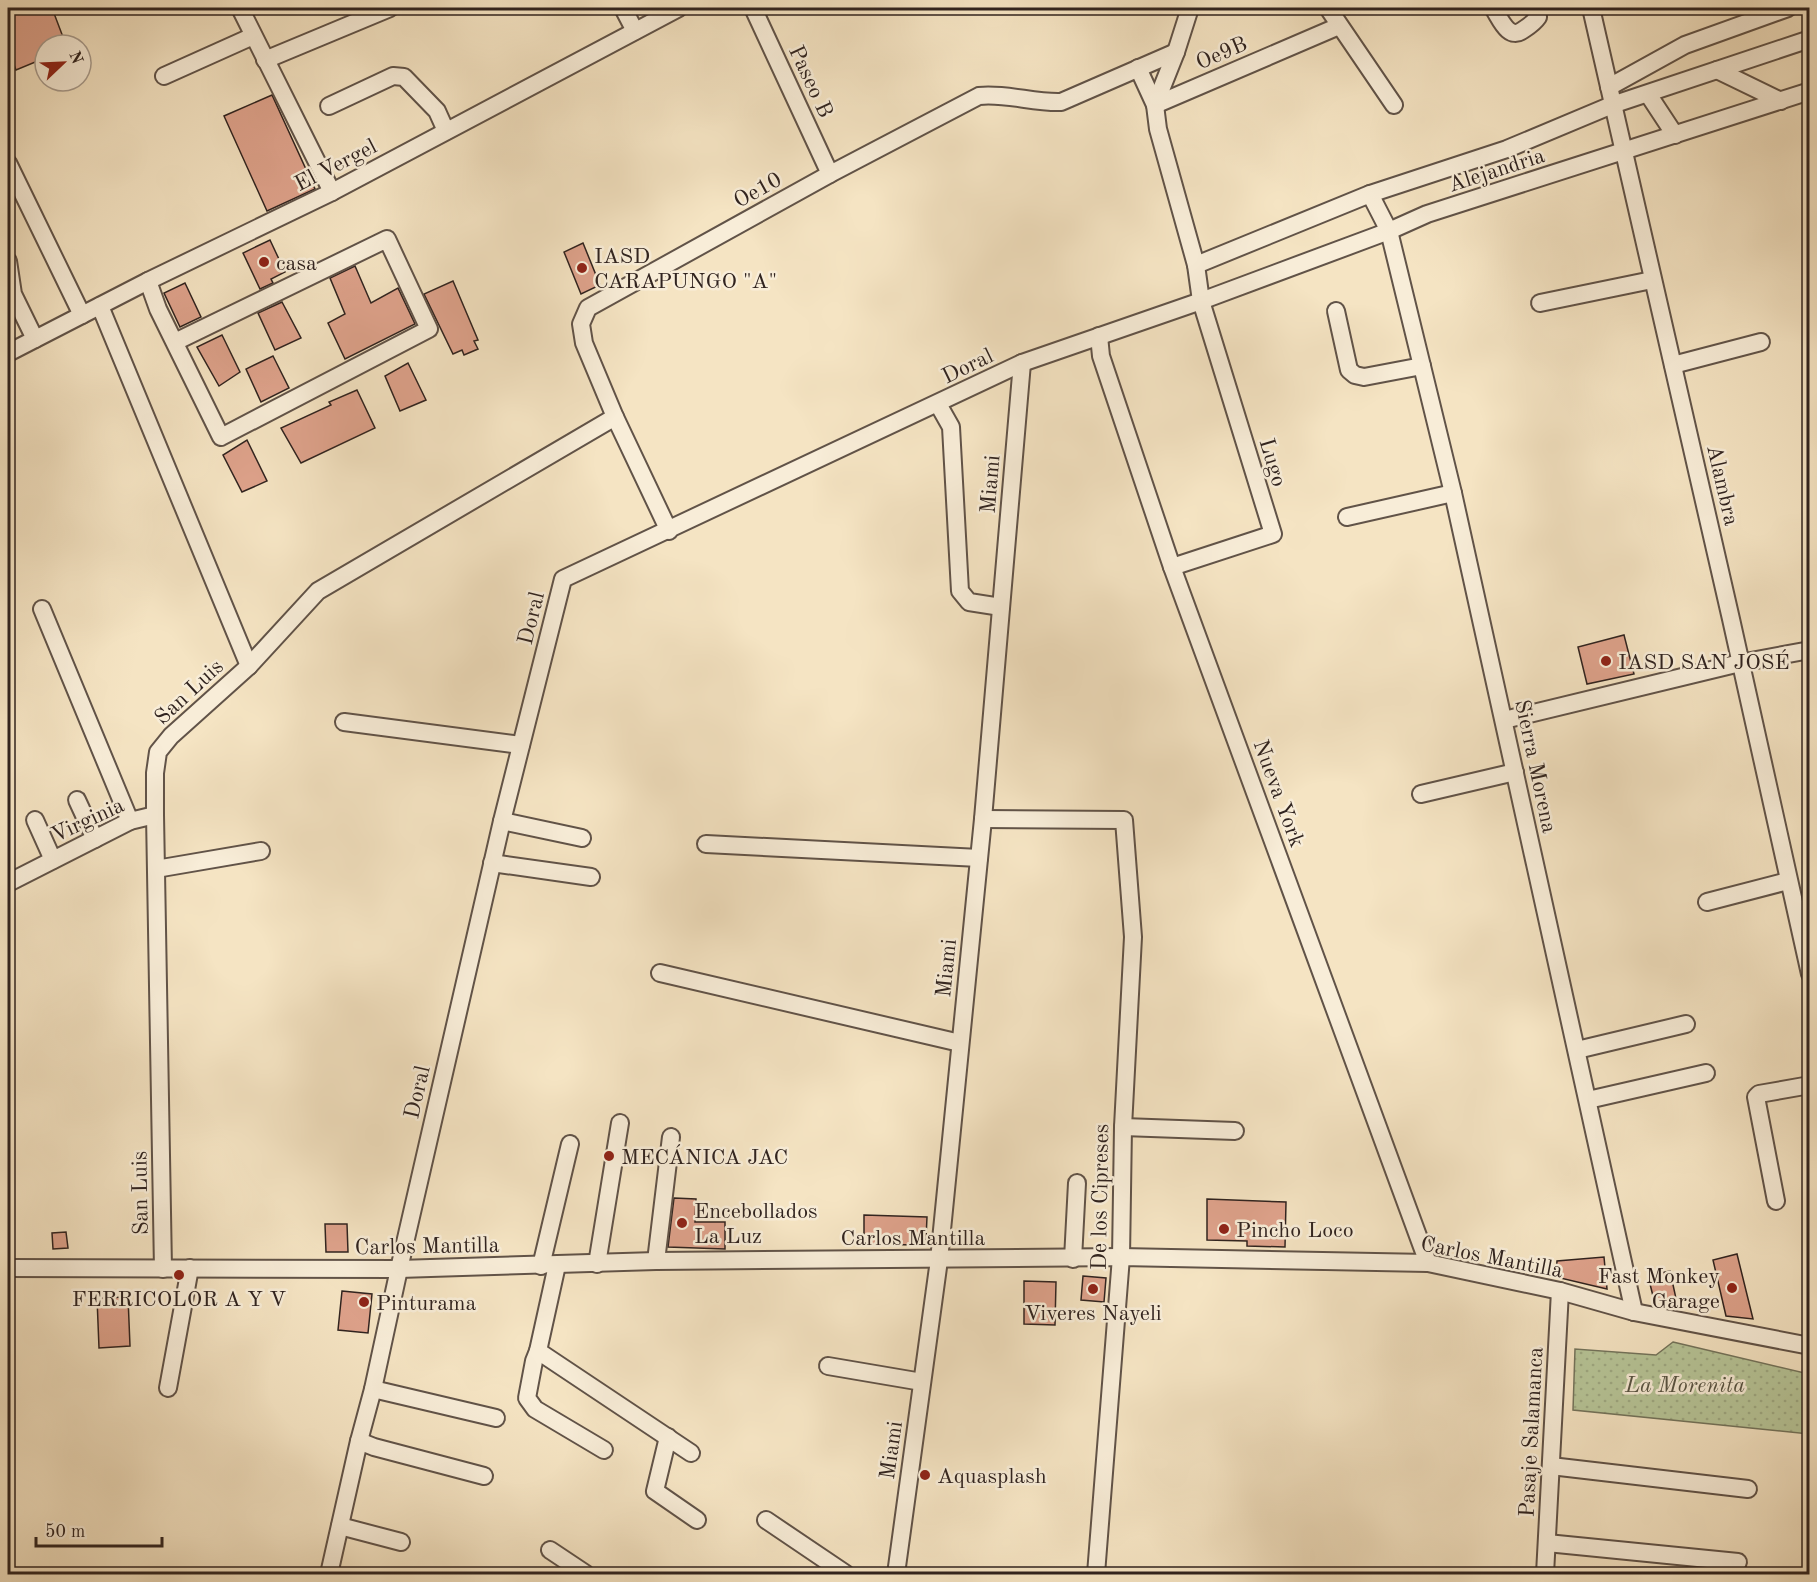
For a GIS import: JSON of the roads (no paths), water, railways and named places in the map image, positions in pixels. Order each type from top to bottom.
[{"type":"street","points":[[240,8],[332,192]]},
{"type":"street","points":[[265,60],[390,8]]},
{"type":"street","points":[[623,8],[635,31]]},
{"type":"street","name":"El Vergel","points":[[8,353],[332,192],[679,8]]},
{"type":"street","name":"Paseo B","points":[[753,8],[830,174]]},
{"type":"street","points":[[1155,105],[1190,8]]},
{"type":"street","points":[[1328,8],[1394,105]]},
{"type":"street","points":[[1493,8],[1508,31],[1518,34],[1536,21],[1538,17],[1534,8]]},
{"type":"street","points":[[1609,87],[1685,45],[1788,8]]},
{"type":"street","name":"Alambra","points":[[1596,10],[1612,105],[1673,365],[1809,974]]},
{"type":"street","name":"Oe9B","points":[[1155,105],[1339,26]]},
{"type":"street","points":[[164,76],[253,36]]},
{"type":"street","points":[[1196,265],[1370,194],[1507,149],[1612,105],[1809,39]]},
{"type":"street","name":"Oe10","points":[[669,531],[615,417],[584,343],[581,324],[588,308],[830,174],[980,96],[998,94],[1061,102],[1176,52]]},
{"type":"street","points":[[1138,68],[1155,105],[1158,129],[1196,265],[1201,301]]},
{"type":"street","points":[[1717,70],[1780,101]]},
{"type":"street","points":[[329,106],[393,76],[404,76],[437,111],[446,131]]},
{"type":"street","name":"Alejandria","points":[[1201,301],[1389,231],[1427,214],[1809,92]]},
{"type":"street","points":[[1648,94],[1676,135]]},
{"type":"street","points":[[8,163],[82,315]]},
{"type":"street","name":"Sierra Morena","points":[[1370,194],[1389,231],[1453,494],[1634,1312]]},
{"type":"street","points":[[148,282],[158,309],[221,437],[429,329],[387,239],[175,342]]},
{"type":"street","points":[[8,261],[13,294],[35,339]]},
{"type":"street","points":[[1540,303],[1652,280]]},
{"type":"street","name":"Doral","points":[[329,1575],[492,863],[563,579],[1022,363],[1201,301]]},
{"type":"street","name":"Lugo","points":[[1172,567],[1274,534],[1201,301]]},
{"type":"street","points":[[100,306],[249,666]]},
{"type":"street","points":[[1336,311],[1349,370],[1355,375],[1364,377],[1422,366]]},
{"type":"street","name":"Nueva York","points":[[1099,336],[1101,356],[1172,567],[1428,1263]]},
{"type":"street","points":[[1673,365],[1761,342]]},
{"type":"street","name":"Miami","points":[[896,1575],[939,1260],[983,819],[1022,363]]},
{"type":"street","points":[[938,404],[951,427],[960,591],[969,602],[1001,607]]},
{"type":"street","name":"San Luis","points":[[163,1269],[155,815],[158,752],[171,736],[249,666],[318,591],[615,417]]},
{"type":"street","points":[[1347,517],[1453,494]]},
{"type":"street","points":[[42,609],[130,821]]},
{"type":"street","points":[[1504,720],[1740,663],[1809,650]]},
{"type":"street","points":[[344,722],[521,745]]},
{"type":"street","points":[[1421,794],[1515,772]]},
{"type":"street","points":[[77,800],[95,839]]},
{"type":"street","name":"Virginia","points":[[8,883],[130,821],[155,815]]},
{"type":"street","name":"De los Cipreses","points":[[983,819],[1124,820],[1133,937],[1123,1127],[1121,1257],[1096,1575]]},
{"type":"street","points":[[34,820],[53,860]]},
{"type":"street","points":[[502,821],[582,838]]},
{"type":"street","points":[[706,844],[979,858]]},
{"type":"street","points":[[156,868],[261,851]]},
{"type":"street","points":[[492,863],[591,877]]},
{"type":"street","points":[[1707,902],[1788,881]]},
{"type":"street","points":[[660,973],[960,1043]]},
{"type":"street","points":[[1577,1050],[1686,1024]]},
{"type":"street","points":[[1588,1100],[1706,1073]]},
{"type":"street","points":[[1776,1201],[1756,1097],[1759,1094],[1809,1085]]},
{"type":"street","points":[[597,1264],[620,1123]]},
{"type":"street","points":[[1123,1127],[1235,1131]]},
{"type":"street","points":[[656,1262],[671,1137]]},
{"type":"street","points":[[570,1144],[549,1265],[538,1351],[527,1398],[534,1408],[604,1450]]},
{"type":"street","points":[[1073,1259],[1077,1184]]},
{"type":"street","name":"Carlos Mantilla","points":[[8,1268],[399,1269],[656,1262],[1121,1257],[1428,1263],[1560,1292],[1634,1312],[1809,1346]]},
{"type":"street","points":[[168,1388],[190,1269]]},
{"type":"street","name":"Pasaje Salamanca","points":[[1545,1575],[1560,1292]]},
{"type":"street","points":[[538,1351],[692,1454]]},
{"type":"street","points":[[828,1366],[922,1382]]},
{"type":"street","points":[[373,1389],[496,1418]]},
{"type":"street","points":[[668,1437],[655,1491],[697,1520]]},
{"type":"street","points":[[359,1441],[484,1476]]},
{"type":"street","points":[[1551,1466],[1748,1489]]},
{"type":"street","points":[[766,1520],[846,1575]]},
{"type":"street","points":[[340,1526],[401,1542]]},
{"type":"street","points":[[1547,1543],[1738,1562]]},
{"type":"street","points":[[550,1550],[586,1575]]},
{"type":"place","name":"casa","points":[[264,262]]},
{"type":"place","name":"IASD CARAPUNGO \"A\"","points":[[582,268]]},
{"type":"place","name":"IASD SAN JOSÉ","points":[[1606,661]]},
{"type":"place","name":"MECÁNICA JAC","points":[[609,1156]]},
{"type":"place","name":"Encebollados La Luz","points":[[682,1223]]},
{"type":"place","name":"Pincho Loco","points":[[1224,1229]]},
{"type":"place","name":"FERRICOLOR A Y V","points":[[179,1275]]},
{"type":"place","name":"Fast Monkey Garage","points":[[1732,1288]]},
{"type":"place","name":"Viveres Nayeli","points":[[1093,1289]]},
{"type":"place","name":"Pinturama","points":[[364,1302]]},
{"type":"place","name":"Aquasplash","points":[[925,1475]]},
{"type":"park label","name":"La Morenita","points":[[1685,1384]]}]
